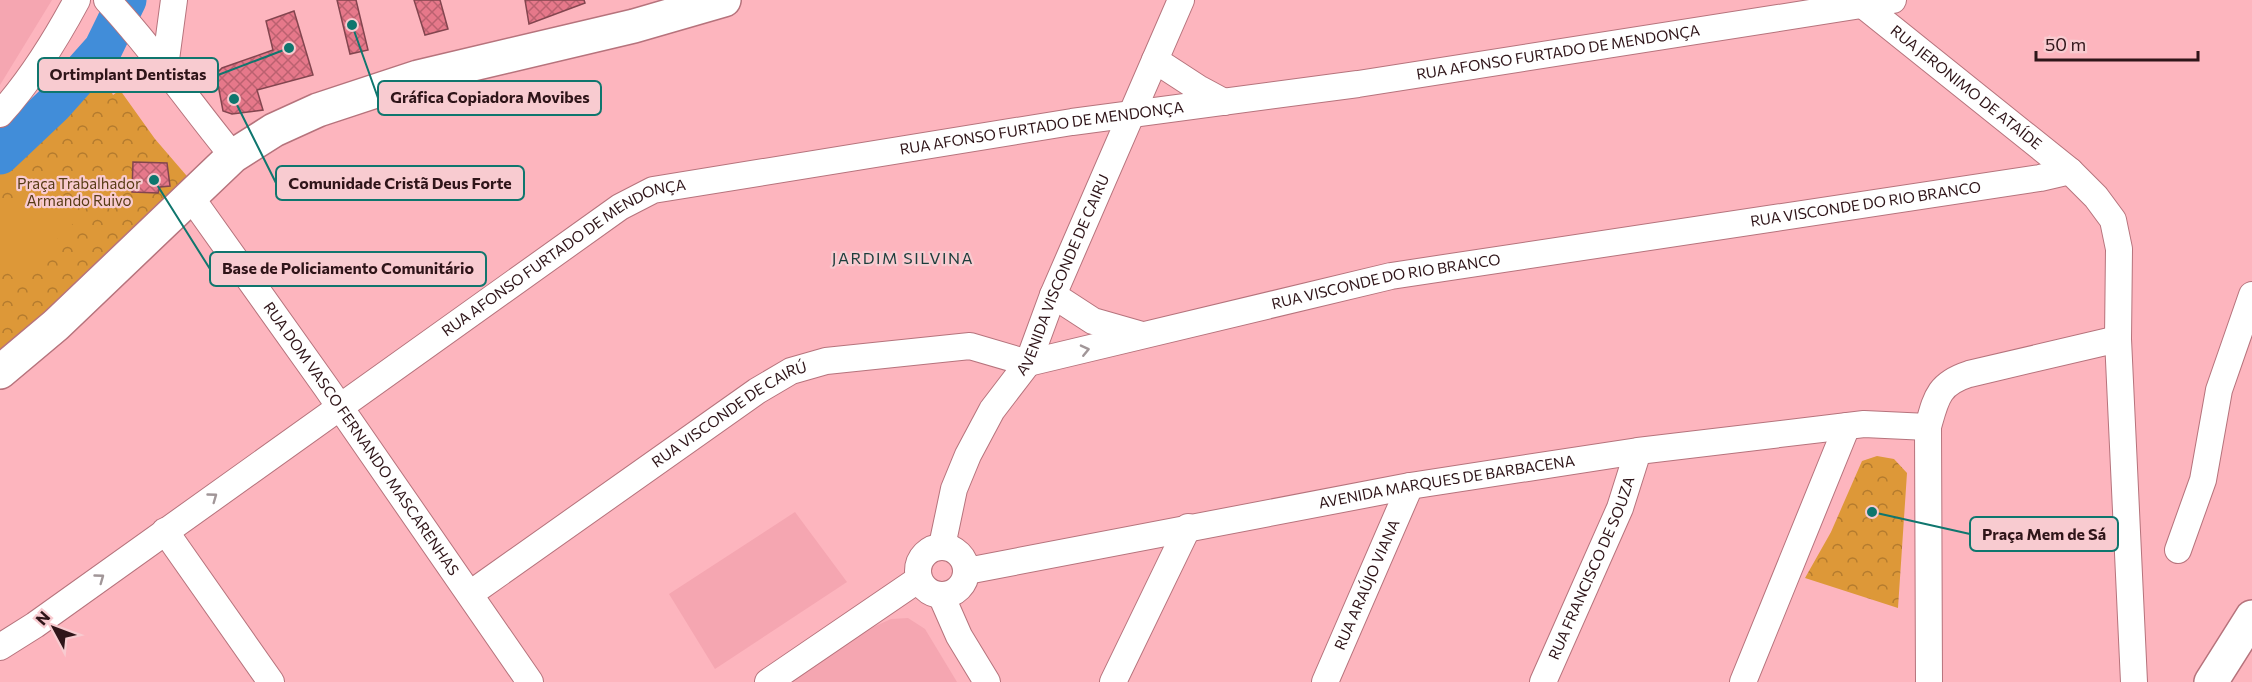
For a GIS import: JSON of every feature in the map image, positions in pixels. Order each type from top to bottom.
[{"type":"main road","points":[[0,372],[56,325],[233,156],[274,130],[318,110],[418,77],[634,26],[724,0]]},
{"type":"main road","points":[[2211,682],[2252,617]]},
{"type":"street","points":[[0,114],[34,72],[56,39],[77,0]]},
{"type":"street","points":[[107,0],[136,31],[233,156]]},
{"type":"street","points":[[165,67],[174,0]]},
{"type":"street","name":"AVENIDA VISCONDE DE CAIRU","points":[[942,546],[954,489],[968,455],[992,410],[1028,363],[1053,295],[1181,0]]},
{"type":"street","name":"RUA AFONSO FURTADO DE MENDONÇA","points":[[0,647],[35,625],[620,207],[652,190],[1072,122],[1358,84],[1893,0]]},
{"type":"street","name":"RUA JERONIMO DE ATAÍDE","points":[[1863,5],[2070,171]]},
{"type":"street","name":"RUA AFONSO FURTADO DE MENDONÇA","points":[[1155,60],[1224,102]]},
{"type":"street","points":[[2070,171],[2096,197],[2113,220],[2119,249],[2118,339],[2133,682]]},
{"type":"street","name":"RUA VISCONDE DO RIO BRANCO","points":[[1028,363],[1391,276],[2029,180],[2070,171]]},
{"type":"street","name":"RUA DOM VASCO FERNANDO MASCARENHAS","points":[[190,196],[530,682]]},
{"type":"street","name":"RUA VISCONDE DO RIO BRANCO","points":[[1053,295],[1093,321],[1145,336]]},
{"type":"street","points":[[2178,550],[2204,480],[2219,390],[2252,295]]},
{"type":"street","points":[[1929,682],[1928,427],[1936,397],[1955,378],[2118,339]]},
{"type":"street","name":"RUA VISCONDE DE CAIRÚ","points":[[470,594],[757,391],[790,371],[826,361],[970,346],[1028,363]]},
{"type":"street","name":"AVENIDA MARQUES DE BARBACENA","points":[[967,571],[1410,486],[1638,451],[1864,424],[1928,427]]},
{"type":"street","points":[[1743,682],[1847,426]]},
{"type":"street","name":"RUA FRANCISCO DE SOUZA","points":[[1543,682],[1620,508],[1638,451]]},
{"type":"street","name":"RUA ARAÚJO VIANA","points":[[1325,682],[1410,486]]},
{"type":"street","points":[[1113,682],[1188,527]]},
{"type":"street","points":[[165,531],[271,682]]},
{"type":"street","points":[[942,546],[950,547],[963,556],[967,571],[966,579],[956,591],[941,595],[928,591],[920,579],[918,566],[929,550],[942,546]]},
{"type":"street","points":[[768,682],[920,579]]},
{"type":"street","points":[[941,595],[959,636],[987,682]]},
{"type":"shaded area","points":[[0,0],[52,0],[0,85]]},
{"type":"shaded area","points":[[795,512],[847,582],[715,669],[669,594]]},
{"type":"shaded area","points":[[908,618],[925,629],[957,682],[792,682],[860,633],[891,619]]},
{"type":"green space","name":"Praça Trabalhador Armando Ruivo","points":[[102,72],[113,95],[120,90],[155,139],[192,182],[0,356],[0,167],[46,128]]},
{"type":"green space","points":[[43,176],[83,214],[15,280],[0,264],[0,217]]},
{"type":"green space","points":[[1877,456],[1894,459],[1907,473],[1898,608],[1805,578],[1831,532],[1862,461]]},
{"type":"building","points":[[337,0],[356,0],[368,50],[350,54]]},
{"type":"building","points":[[414,0],[440,0],[448,29],[425,35]]},
{"type":"building","points":[[525,0],[584,0],[585,3],[529,24]]},
{"type":"building","points":[[294,11],[313,75],[257,90],[263,110],[232,114],[223,111],[216,74],[222,68],[273,50],[266,21]]},
{"type":"building","points":[[133,162],[167,163],[170,186],[160,187],[158,193],[132,192]]},
{"type":"waterway","points":[[0,155],[54,104],[103,49],[127,0]]},
{"type":"place","name":"Gráfica Copiadora Movibes","points":[[352,25]]},
{"type":"place","name":"Ortimplant Dentistas","points":[[289,48]]},
{"type":"place","name":"Comunidade Cristã Deus Forte","points":[[234,99]]},
{"type":"place","name":"Base de Policiamento Comunitário","points":[[154,180]]},
{"type":"place","name":"Praça Mem de Sá","points":[[1872,512]]},
{"type":"district","name":"JARDIM SILVINA","points":[[903,258]]}]
